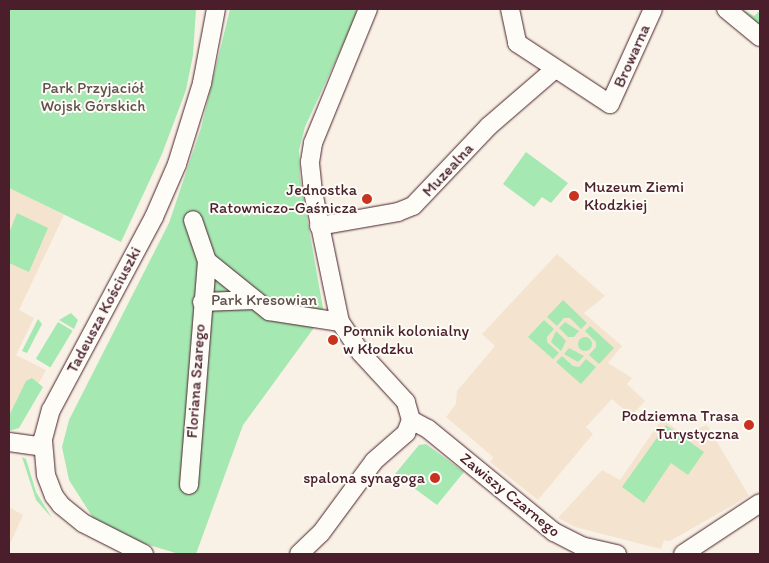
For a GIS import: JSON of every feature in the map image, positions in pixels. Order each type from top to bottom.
[{"type":"street","points":[[299,554],[321,533],[374,461],[406,433],[411,420],[406,402],[361,353],[340,322],[319,226],[310,162],[312,143],[368,9]]},
{"type":"street","points":[[510,9],[517,43],[554,69]]},
{"type":"street","name":"Browarna","points":[[554,69],[610,104],[653,9]]},
{"type":"street","points":[[726,9],[760,37]]},
{"type":"street","name":"Tadeusza Kościuszki","points":[[144,554],[83,523],[61,505],[48,481],[42,447],[44,429],[54,403],[154,217],[177,164],[202,83],[214,13]]},
{"type":"street","name":"Muzealna","points":[[319,226],[406,210],[420,201],[489,126],[554,69]]},
{"type":"street","name":"Floriana Szarego","points":[[189,485],[202,302],[207,261],[193,220]]},
{"type":"street","points":[[207,261],[255,300],[280,315],[340,322]]},
{"type":"street","points":[[202,302],[255,300]]},
{"type":"street","name":"Zawiszy Czarnego","points":[[411,420],[428,428],[554,532],[581,546],[617,554]]},
{"type":"street","points":[[9,442],[42,447]]},
{"type":"street","points":[[683,554],[760,503]]},
{"type":"street","points":[[312,554],[321,533]]},
{"type":"shaded area","points":[[9,188],[64,215],[19,310],[34,318],[16,355],[46,370],[14,429],[9,427]]},
{"type":"shaded area","points":[[557,254],[605,296],[584,313],[622,346],[608,363],[632,378],[627,384],[645,401],[631,416],[612,399],[586,427],[593,434],[538,500],[490,462],[493,457],[446,417],[456,404],[457,391],[495,346],[482,334]]},
{"type":"shaded area","points":[[662,419],[683,434],[707,425],[749,496],[670,541],[664,540],[661,549],[575,527],[558,518],[602,470],[620,480]]},
{"type":"shaded area","points":[[9,507],[23,515],[9,546]]},
{"type":"green space","name":"Park Przyjaciół Wojsk Górskich","points":[[9,9],[196,9],[193,55],[186,90],[162,154],[121,242],[9,188]]},
{"type":"green space","name":"Park Kresowian","points":[[230,9],[355,9],[358,12],[305,127],[299,150],[300,177],[324,314],[243,425],[196,554],[179,554],[129,539],[95,521],[69,480],[62,447],[69,420],[169,223],[201,128]]},
{"type":"green space","points":[[742,9],[754,16],[760,11],[760,25]]},
{"type":"green space","points":[[526,152],[568,183],[551,203],[542,197],[534,207],[503,184]]},
{"type":"green space","points":[[17,213],[48,228],[29,272],[9,263],[9,233]]},
{"type":"green space","points":[[563,300],[587,323],[581,329],[570,318],[564,318],[557,326],[547,317]]},
{"type":"green space","points":[[71,313],[78,320],[74,329],[59,320]]},
{"type":"green space","points":[[38,319],[42,324],[27,353],[22,351]]},
{"type":"green space","points":[[544,320],[554,329],[547,337],[547,342],[559,353],[553,359],[528,337]]},
{"type":"green space","points":[[58,322],[73,331],[50,368],[36,359]]},
{"type":"green space","points":[[565,322],[579,331],[574,337],[568,337],[559,328]]},
{"type":"green space","points":[[590,326],[614,348],[599,364],[589,355],[596,347],[596,342],[585,331]]},
{"type":"green space","points":[[556,331],[566,341],[561,351],[551,342]]},
{"type":"green space","points":[[582,337],[588,337],[592,344],[588,351],[582,351],[578,347],[578,341]]},
{"type":"green space","points":[[569,348],[584,356],[578,362],[564,354]]},
{"type":"green space","points":[[562,356],[573,366],[579,367],[586,359],[596,367],[581,384],[556,362]]},
{"type":"green space","points":[[32,378],[43,387],[19,428],[9,431],[9,416],[26,381]]},
{"type":"green space","points":[[666,425],[704,452],[688,475],[671,463],[644,503],[622,487]]},
{"type":"green space","points":[[426,444],[464,472],[437,505],[395,474],[419,445]]},
{"type":"green space","points":[[22,457],[26,459],[36,492],[52,518],[36,500]]},
{"type":"place","name":"Muzeum Ziemi Kłodzkiej","points":[[574,196]]},
{"type":"place","name":"Jednostka Ratowniczo-Gaśnicza","points":[[367,199]]},
{"type":"place","name":"Pomnik kolonialny w Kłodzku","points":[[333,340]]},
{"type":"place","name":"Podziemna Trasa Turystyczna","points":[[749,425]]},
{"type":"place","name":"spalona synagoga","points":[[435,478]]}]
